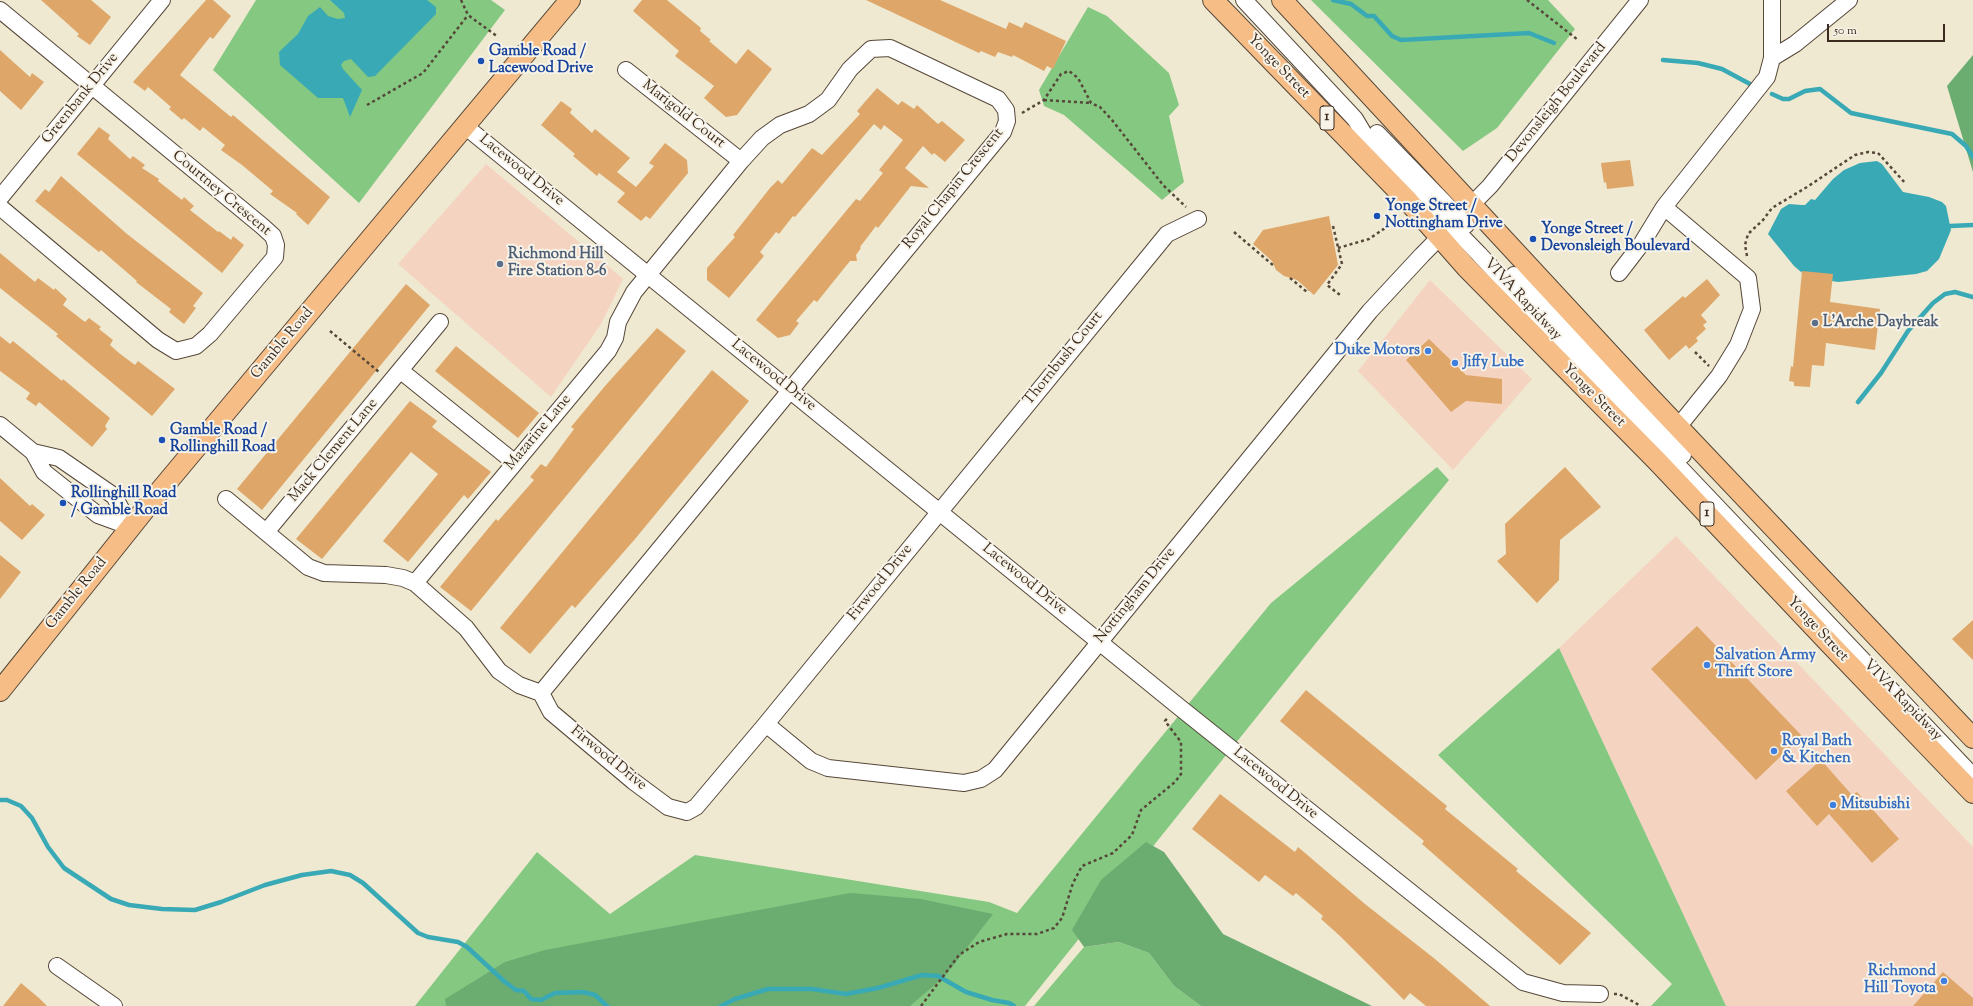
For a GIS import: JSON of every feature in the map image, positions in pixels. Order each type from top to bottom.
[{"type":"main road","name":"Gamble Road","points":[[0,691],[131,527],[466,127],[570,0]]},
{"type":"main road","name":"Yonge Street","points":[[1213,0],[1456,221],[1678,427],[1973,738]]},
{"type":"main road","name":"Yonge Street","points":[[1282,0],[1456,221],[1466,267],[1658,462],[1973,793]]},
{"type":"street","name":"Greenbank Drive","points":[[0,198],[162,0]]},
{"type":"street","name":"VIVA Rapidway","points":[[1244,0],[1355,119],[1367,139],[1456,221],[1973,761]]},
{"type":"street","name":"Devonsleigh Boulevard","points":[[1456,221],[1640,0]]},
{"type":"street","points":[[1619,274],[1642,243],[1664,207],[1767,77],[1772,58],[1772,0]]},
{"type":"street","points":[[1772,58],[1795,44],[1849,0]]},
{"type":"street","points":[[0,10],[91,86]]},
{"type":"street","name":"Royal Chapin Crescent","points":[[648,275],[741,161],[762,138],[780,125],[809,114],[828,100],[850,69],[871,49],[890,48],[998,98],[1006,110],[1007,121],[1003,132],[791,390]]},
{"type":"street","name":"Marigold Court","points":[[626,70],[741,161]]},
{"type":"street","name":"Courtney Crescent","points":[[0,207],[158,340],[176,351],[196,346],[210,334],[272,263],[275,257],[276,245],[273,236],[91,86]]},
{"type":"street","name":"Lacewood Drive","points":[[466,127],[1178,706],[1523,982],[1563,993],[1600,994]]},
{"type":"street","points":[[1664,207],[1748,278],[1752,309],[1738,345],[1719,376],[1678,427]]},
{"type":"street","name":"Thornbush Court","points":[[939,511],[1167,234],[1198,218]]},
{"type":"street","name":"VIVA Rapidway","points":[[1456,221],[1973,776]]},
{"type":"street","name":"Nottingham Drive","points":[[766,724],[811,761],[828,768],[964,783],[981,779],[995,770],[1366,316],[1456,221]]},
{"type":"street","name":"Mazarine Lane","points":[[415,583],[514,462],[608,351],[615,338],[618,322],[625,307],[634,292],[648,275]]},
{"type":"street","name":"Mack Clement Lane","points":[[267,532],[440,322]]},
{"type":"street","points":[[401,371],[514,462]]},
{"type":"street","points":[[226,499],[308,567],[324,573],[386,575],[403,578],[415,583],[466,628],[499,671],[519,685],[541,693],[791,390]]},
{"type":"street","points":[[0,425],[33,452],[44,472],[98,515],[131,527]]},
{"type":"street","points":[[33,452],[59,458],[114,496],[131,527]]},
{"type":"street","name":"Firwood Drive","points":[[541,693],[551,712],[633,781],[668,807],[687,812],[696,807],[766,724],[939,511]]},
{"type":"street","points":[[57,966],[114,1006]]},
{"type":"path","points":[[461,0],[468,15],[498,37]]},
{"type":"path","points":[[1526,0],[1578,40]]},
{"type":"path","points":[[367,105],[424,73],[468,15]]},
{"type":"path","points":[[1007,121],[1044,100],[1061,74],[1069,71],[1078,78],[1092,103]]},
{"type":"path","points":[[1044,100],[1092,103],[1100,107],[1163,185],[1198,218]]},
{"type":"path","points":[[1743,274],[1748,262],[1745,245],[1748,234],[1763,220],[1772,208],[1855,155],[1868,152],[1878,153],[1906,184]]},
{"type":"path","points":[[1338,248],[1369,239],[1391,224]]},
{"type":"path","points":[[1333,226],[1342,264],[1326,283],[1340,295]]},
{"type":"path","points":[[1234,232],[1274,266]]},
{"type":"path","points":[[1290,278],[1307,292],[1308,290]]},
{"type":"path","points":[[330,331],[384,377]]},
{"type":"path","points":[[921,1006],[959,955],[979,942],[1007,934],[1038,934],[1054,928],[1062,918],[1073,883],[1082,866],[1113,853],[1128,840],[1132,835],[1141,810],[1175,782],[1180,774],[1181,742],[1165,721],[1178,706]]},
{"type":"path","points":[[1600,994],[1619,994],[1641,1006]]},
{"type":"shaded area","points":[[486,164],[623,279],[601,324],[551,397],[398,264]]},
{"type":"shaded area","points":[[1430,280],[1532,379],[1453,470],[1358,371]]},
{"type":"shaded area","points":[[1676,536],[1973,847],[1973,1006],[1726,1006],[1559,648]]},
{"type":"green space","points":[[256,0],[491,0],[505,10],[359,203],[213,70]]},
{"type":"green space","points":[[1311,0],[1548,0],[1575,29],[1497,128],[1463,151]]},
{"type":"green space","points":[[1088,7],[1107,16],[1169,73],[1179,105],[1169,116],[1184,182],[1162,200],[1064,115],[1044,106],[1039,90]]},
{"type":"green space","points":[[1973,55],[1973,172],[1947,86]]},
{"type":"green space","points":[[1437,467],[1449,480],[1320,638],[1025,1006],[415,1006],[537,852],[610,914],[695,855],[989,902],[1017,913],[1271,603]]},
{"type":"green space","points":[[1559,648],[1726,1006],[1651,1006],[1672,984],[1438,755]]},
{"type":"green space","points":[[1146,842],[1164,852],[1223,934],[1372,1006],[1201,1006],[1174,986],[1149,953],[1119,942],[1084,947],[1072,930],[1101,880]]},
{"type":"green space","points":[[850,893],[921,899],[993,914],[945,976],[910,1006],[446,1006],[445,999],[505,962],[545,950]]},
{"type":"green space","points":[[1119,942],[1149,953],[1174,986],[1201,1006],[1034,1006],[1084,947]]},
{"type":"water","points":[[330,0],[427,0],[436,7],[436,14],[375,76],[368,77],[351,59],[344,61],[341,65],[343,69],[362,90],[350,117],[343,98],[318,98],[280,65],[279,52],[298,34],[308,16],[320,7],[328,16],[338,19],[345,18],[344,13]]},
{"type":"water","points":[[1877,161],[1882,164],[1903,192],[1929,197],[1942,202],[1946,206],[1951,230],[1939,259],[1927,271],[1916,274],[1838,282],[1807,277],[1794,266],[1768,234],[1781,209],[1789,204],[1805,205],[1811,199],[1815,200],[1833,179],[1844,170],[1860,163]]},
{"type":"building","points":[[41,0],[91,0],[111,17],[90,45],[77,36],[79,34]]},
{"type":"building","points":[[206,0],[213,0],[231,16],[213,39],[210,37],[180,75],[231,117],[233,115],[330,197],[308,225],[296,214],[297,213],[270,194],[273,191],[242,165],[221,150],[225,145],[203,127],[200,131],[184,118],[182,120],[169,109],[171,107],[148,87],[145,91],[133,82]]},
{"type":"building","points":[[642,0],[667,0],[701,28],[700,31],[711,40],[709,41],[736,64],[748,49],[772,69],[737,115],[726,117],[704,98],[714,86],[675,56],[679,51],[633,11]]},
{"type":"building","points":[[866,0],[940,0],[1006,29],[1009,22],[1022,28],[1025,22],[1066,41],[1053,69],[1047,66],[1044,71],[1013,55],[1012,57],[998,52],[995,57],[981,51],[979,53]]},
{"type":"building","points":[[0,50],[30,77],[32,73],[44,82],[21,110],[0,91]]},
{"type":"building","points":[[877,88],[898,105],[902,101],[914,109],[917,105],[938,124],[942,121],[965,140],[945,162],[934,153],[932,155],[923,146],[905,168],[929,188],[911,186],[878,228],[876,226],[860,247],[861,248],[856,255],[857,261],[850,261],[817,302],[814,300],[796,321],[799,323],[790,335],[778,338],[756,320],[856,199],[860,201],[883,173],[879,170],[903,140],[884,125],[881,130],[874,124],[795,217],[793,216],[779,234],[776,232],[760,252],[764,256],[729,298],[707,280],[707,268],[735,237],[733,235],[770,188],[778,180],[782,184],[812,148],[822,155],[860,114],[857,111]]},
{"type":"building","points":[[561,101],[572,109],[570,113],[592,133],[595,129],[630,158],[617,172],[636,187],[654,166],[649,163],[665,143],[687,160],[688,173],[650,219],[646,216],[641,221],[617,202],[625,193],[599,173],[597,176],[573,156],[575,154],[541,125]]},
{"type":"building","points":[[99,127],[110,135],[108,139],[130,159],[133,156],[145,165],[142,168],[159,179],[158,181],[182,200],[184,197],[194,206],[190,210],[218,232],[219,231],[231,240],[233,236],[244,245],[222,273],[77,154]]},
{"type":"building","points":[[1630,160],[1634,186],[1607,189],[1606,182],[1604,183],[1601,163]]},
{"type":"building","points":[[61,176],[127,234],[203,293],[193,306],[196,308],[184,324],[169,312],[171,309],[136,282],[137,281],[101,250],[99,252],[35,201],[45,189],[49,192]]},
{"type":"building","points":[[1329,216],[1338,265],[1314,295],[1297,280],[1284,276],[1276,270],[1272,261],[1253,244],[1263,230]]},
{"type":"building","points":[[0,253],[35,282],[38,278],[54,290],[55,288],[67,299],[63,305],[85,322],[89,318],[101,327],[99,329],[113,340],[110,345],[119,353],[135,365],[138,361],[175,389],[152,416],[56,336],[58,334],[0,288]]},
{"type":"building","points":[[1802,271],[1833,274],[1830,302],[1880,309],[1875,350],[1826,343],[1824,366],[1812,365],[1810,387],[1794,386],[1794,382],[1789,381],[1791,366],[1793,367]]},
{"type":"building","points":[[1707,279],[1720,295],[1701,315],[1707,322],[1703,325],[1706,329],[1696,338],[1698,341],[1689,349],[1686,345],[1669,360],[1644,330],[1683,296],[1685,298]]},
{"type":"building","points":[[406,284],[430,305],[262,510],[237,489]]},
{"type":"building","points":[[657,328],[686,351],[471,611],[440,587],[496,519],[498,521],[534,480],[530,477],[541,464],[546,467],[574,429],[571,427],[605,386]]},
{"type":"building","points":[[0,336],[10,344],[13,341],[62,381],[63,379],[110,418],[105,426],[107,429],[92,447],[39,402],[36,406],[26,399],[30,393],[0,371]]},
{"type":"building","points":[[1429,339],[1466,375],[1502,379],[1502,404],[1466,401],[1451,412],[1406,360]]},
{"type":"building","points":[[456,346],[539,413],[518,438],[435,371]]},
{"type":"building","points":[[712,370],[749,401],[635,539],[575,608],[572,605],[530,654],[500,628]]},
{"type":"building","points":[[410,401],[437,421],[432,427],[491,472],[468,499],[464,495],[408,562],[383,541],[438,474],[411,452],[322,559],[296,539]]},
{"type":"building","points":[[1565,467],[1601,507],[1560,540],[1559,580],[1537,603],[1497,561],[1506,554],[1505,524]]},
{"type":"building","points":[[0,478],[30,506],[32,504],[45,515],[22,540],[0,521]]},
{"type":"building","points":[[0,555],[21,572],[0,599]]},
{"type":"building","points":[[1973,620],[1973,660],[1952,639]]},
{"type":"building","points":[[1697,626],[1802,736],[1756,780],[1651,669]]},
{"type":"building","points":[[1306,690],[1447,806],[1445,809],[1518,869],[1516,871],[1591,933],[1560,965],[1422,844],[1424,841],[1280,721]]},
{"type":"building","name":"Mitsubishi","points":[[1821,760],[1852,795],[1857,792],[1899,839],[1872,863],[1829,814],[1817,826],[1786,791]]},
{"type":"building","points":[[1220,794],[1295,852],[1298,847],[1490,1006],[1426,1006],[1410,993],[1404,1000],[1321,919],[1323,916],[1296,893],[1293,896],[1265,875],[1259,882],[1192,829]]},
{"type":"building","name":"Richmond Hill Toyota","points":[[1943,972],[1973,998],[1973,1006],[1913,1006]]},
{"type":"building","points":[[21,983],[39,998],[47,1006],[3,1006]]},
{"type":"waterway","points":[[1333,0],[1351,4],[1367,16],[1374,16],[1392,36],[1401,40],[1529,33],[1554,43]]},
{"type":"waterway","points":[[1663,60],[1698,63],[1722,69],[1750,84]]},
{"type":"waterway","points":[[1772,94],[1783,99],[1789,99],[1805,91],[1820,89],[1851,113],[1952,134],[1966,146],[1973,157]]},
{"type":"waterway","points":[[1950,226],[1973,225]]},
{"type":"waterway","points":[[1858,402],[1881,373],[1908,331],[1933,303],[1945,294],[1955,292],[1973,297]]},
{"type":"waterway","points":[[0,800],[7,800],[21,806],[32,818],[48,847],[64,868],[111,899],[129,905],[162,909],[195,910],[221,902],[265,885],[302,875],[331,871],[350,875],[363,883],[418,933],[428,937],[458,942],[467,947],[505,982],[516,990],[524,991],[531,999],[541,1000],[555,993],[583,992],[595,995],[607,1006]]},
{"type":"waterway","points":[[721,1006],[735,999],[768,989],[812,989],[846,994],[878,988],[922,975],[938,976],[966,992],[992,1000],[1009,1003],[1014,1006]]},
{"type":"place","name":"Gamble Road / Lacewood Drive","points":[[481,61]]},
{"type":"place","name":"Yonge Street / Nottingham Drive","points":[[1377,216]]},
{"type":"place","name":"Yonge Street / Devonsleigh Boulevard","points":[[1533,239]]},
{"type":"place","name":"Richmond Hill Fire Station 8-6","points":[[500,264]]},
{"type":"place","name":"L'Arche Daybreak","points":[[1815,323]]},
{"type":"place","name":"Duke Motors","points":[[1428,351]]},
{"type":"place","name":"Jiffy Lube","points":[[1455,363]]},
{"type":"place","name":"Gamble Road / Rollinghill Road","points":[[162,440]]},
{"type":"place","name":"Rollinghill Road / Gamble Road","points":[[63,503]]},
{"type":"place","name":"Salvation Army Thrift Store","points":[[1707,665]]},
{"type":"place","name":"Royal Bath & Kitchen","points":[[1774,751]]},
{"type":"place","name":"Mitsubishi","points":[[1833,805]]},
{"type":"place","name":"Richmond Hill Toyota","points":[[1944,981]]}]
